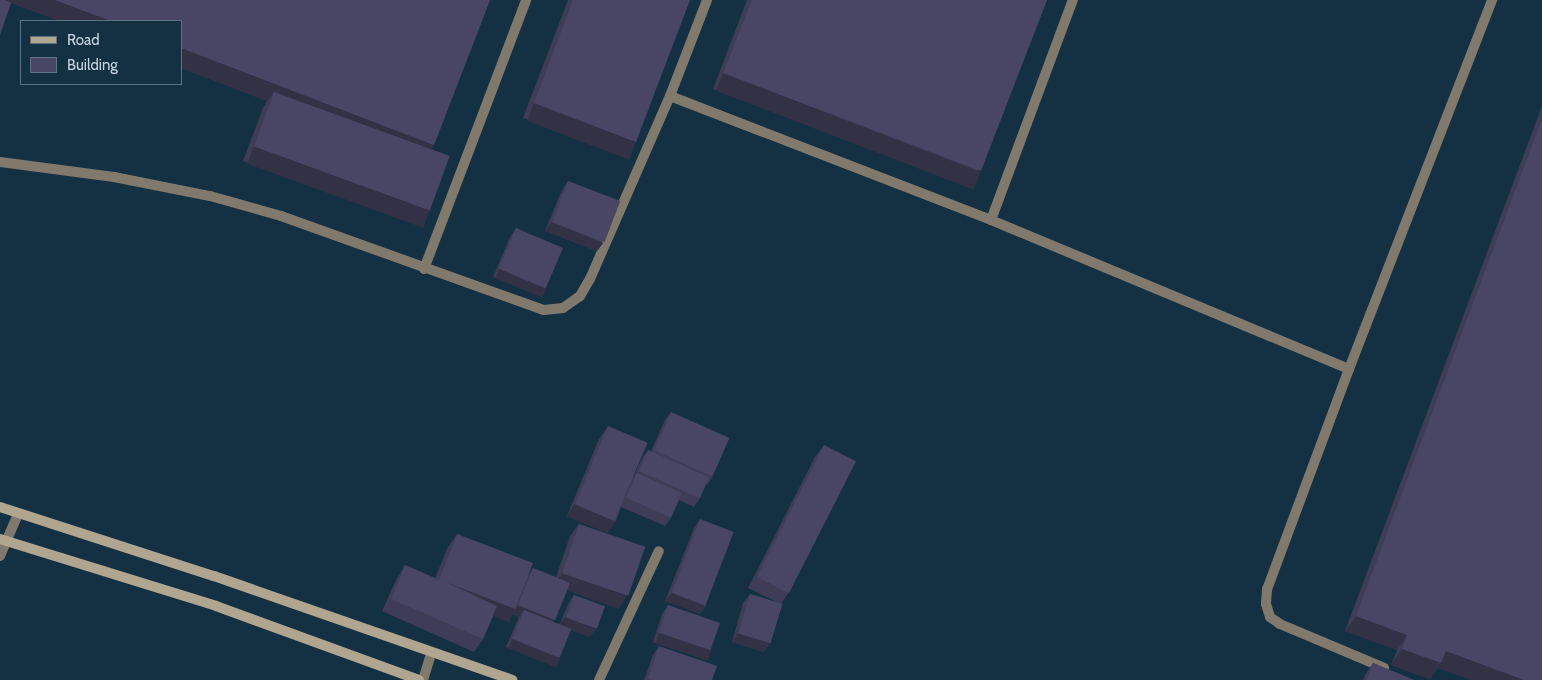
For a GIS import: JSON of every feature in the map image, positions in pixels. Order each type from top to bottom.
[{"type":"street","points":[[424,269],[526,0]]},
{"type":"street","points":[[0,162],[114,177],[210,196],[280,216],[424,269],[544,310],[563,308],[580,296],[670,96],[707,0]]},
{"type":"street","points":[[991,220],[1073,0]]},
{"type":"street","points":[[1395,673],[1280,624],[1270,616],[1266,604],[1268,589],[1349,369],[1492,0]]},
{"type":"street","points":[[670,96],[991,220],[1349,369]]},
{"type":"street","points":[[0,507],[214,576],[430,653],[512,680]]},
{"type":"street","points":[[0,556],[3,540],[18,514]]},
{"type":"street","points":[[3,540],[216,606],[419,680]]},
{"type":"street","points":[[599,680],[659,551]]},
{"type":"street","points":[[423,680],[430,653]]},
{"type":"building","points":[[0,0],[11,3],[0,35]]},
{"type":"building","points":[[55,0],[490,0],[434,145],[182,48],[182,20],[108,20]]},
{"type":"building","points":[[573,0],[690,0],[636,142],[534,103]]},
{"type":"building","points":[[752,0],[1047,0],[981,171],[723,73]]},
{"type":"building","points":[[274,92],[450,156],[430,210],[254,147]]},
{"type":"building","points":[[1542,119],[1542,680],[1524,680],[1446,651],[1441,663],[1402,649],[1407,635],[1356,616]]},
{"type":"building","points":[[568,181],[620,201],[605,242],[552,222]]},
{"type":"building","points":[[516,228],[563,248],[546,288],[499,269]]},
{"type":"building","points":[[671,412],[729,438],[712,476],[654,450]]},
{"type":"building","points":[[608,426],[648,443],[614,521],[575,504]]},
{"type":"building","points":[[824,445],[856,461],[789,593],[757,577]]},
{"type":"building","points":[[648,450],[709,477],[700,498],[639,471]]},
{"type":"building","points":[[637,473],[682,493],[671,518],[626,498]]},
{"type":"building","points":[[700,519],[734,532],[705,606],[672,593]]},
{"type":"building","points":[[579,524],[645,547],[628,596],[562,573]]},
{"type":"building","points":[[457,534],[533,563],[515,609],[446,582],[497,606],[483,639],[391,599],[405,565],[439,580]]},
{"type":"building","points":[[533,568],[570,583],[555,620],[518,605]]},
{"type":"building","points":[[750,594],[783,604],[771,643],[738,633]]},
{"type":"building","points":[[574,595],[605,606],[597,629],[566,618]]},
{"type":"building","points":[[668,605],[720,623],[711,650],[659,632]]},
{"type":"building","points":[[524,610],[571,629],[560,658],[512,639]]},
{"type":"building","points":[[659,646],[717,666],[712,680],[652,680],[648,678]]},
{"type":"building","points":[[1373,663],[1414,680],[1366,680]]}]
